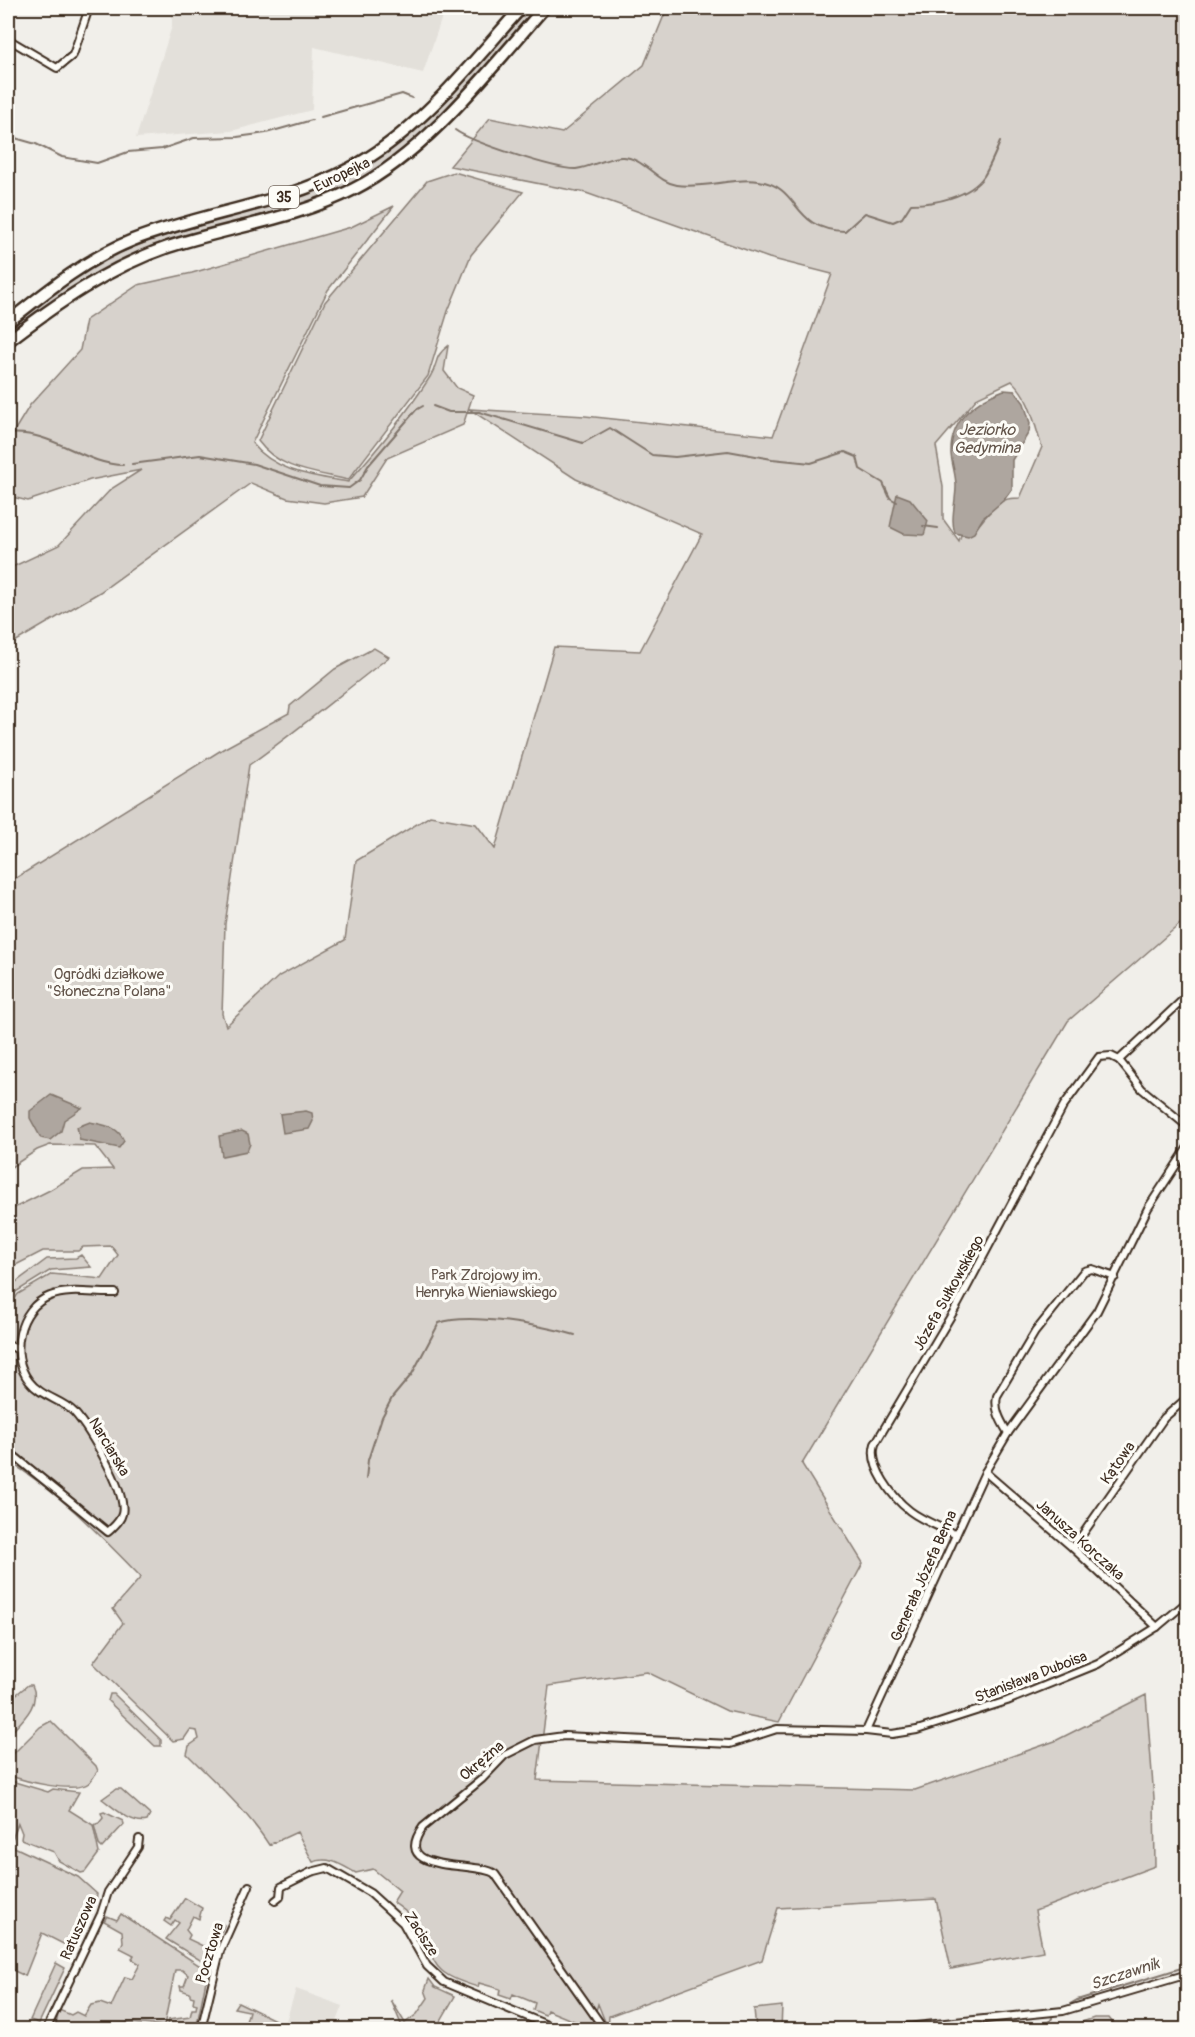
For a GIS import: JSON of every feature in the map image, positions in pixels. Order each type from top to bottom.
[{"type":"main road","name":"Europejka","points":[[8,322],[82,266],[123,245],[155,233],[291,195],[352,168],[381,149],[423,113],[521,8]]},
{"type":"main road","name":"Europejka","points":[[8,341],[78,292],[142,257],[206,236],[311,207],[355,189],[375,177],[406,155],[432,130],[544,8]]},
{"type":"street","points":[[8,39],[57,68],[73,55],[89,8]]},
{"type":"street","points":[[1188,995],[1119,1060],[1142,1089],[1188,1127]]},
{"type":"street","name":"Józefa Sułkowskiego","points":[[956,1534],[910,1511],[891,1491],[874,1462],[872,1452],[958,1304],[1064,1105],[1099,1057],[1111,1056],[1119,1060]]},
{"type":"street","name":"Generała Józefa Bema","points":[[866,1731],[985,1473],[1008,1433],[1097,1311],[1148,1208],[1188,1147]]},
{"type":"street","points":[[1008,1433],[999,1418],[995,1404],[997,1396],[1035,1332],[1084,1271],[1092,1269],[1115,1277]]},
{"type":"street","points":[[8,1345],[17,1350],[18,1336],[27,1317],[44,1299],[64,1293],[115,1293]]},
{"type":"street","name":"Narciarska","points":[[8,1451],[108,1532],[119,1522],[123,1508],[119,1488],[83,1426],[73,1412],[38,1391],[28,1380],[17,1350]]},
{"type":"street","name":"Kątowa","points":[[1073,1548],[1164,1418],[1188,1397]]},
{"type":"street","name":"Janusza Korczaka","points":[[985,1473],[1073,1548],[1157,1627]]},
{"type":"street","name":"Stanisława Duboisa","points":[[866,1731],[892,1734],[917,1730],[1007,1701],[1098,1664],[1157,1627],[1188,1601]]},
{"type":"street","name":"Okrężna","points":[[601,2030],[600,2023],[495,1874],[486,1868],[441,1865],[425,1860],[416,1848],[416,1836],[423,1827],[482,1779],[505,1755],[525,1744],[547,1738],[564,1736],[730,1744],[777,1729],[866,1731]]},
{"type":"street","name":"Ratuszowa","points":[[46,2030],[101,1914],[108,1892],[138,1847],[139,1839]]},
{"type":"street","name":"Zacisze","points":[[276,1900],[280,1897],[281,1887],[311,1872],[327,1868],[370,1893],[403,1923],[427,1966],[444,1982],[559,2030]]},
{"type":"street","name":"Pocztowa","points":[[201,2030],[220,1952],[249,1886]]},
{"type":"street","points":[[877,2030],[1063,2011],[1188,1974]]},
{"type":"shaded area","points":[[172,8],[445,8],[423,73],[314,47],[312,110],[231,131],[136,138],[172,26]]},
{"type":"shaded area","points":[[296,1989],[343,2006],[334,2029],[304,2029],[286,2021]]},
{"type":"green space","points":[[527,8],[537,8],[453,103],[406,147],[381,166],[354,183],[314,200],[190,235],[140,254],[72,290],[8,335],[8,328],[82,273],[112,256],[156,238],[279,203],[349,175],[471,72]]},
{"type":"green space","name":"Park Zdrojowy im. Henryka Wieniawskiego","points":[[667,8],[1187,8],[1187,918],[1068,1021],[802,1464],[863,1563],[779,1722],[727,1711],[647,1672],[549,1686],[537,1780],[915,1790],[1055,1741],[1146,1695],[1154,1799],[1155,1866],[1035,1911],[1043,1951],[951,1969],[936,1899],[778,1908],[762,1960],[609,2016],[608,2029],[598,2004],[591,2028],[547,2010],[545,2015],[533,2010],[535,2003],[513,1994],[511,1999],[499,1995],[500,1989],[479,1983],[478,1987],[448,1975],[435,1962],[414,1920],[393,1902],[400,1891],[373,1869],[356,1873],[330,1861],[313,1862],[297,1832],[269,1845],[241,1809],[187,1754],[189,1746],[199,1739],[197,1731],[190,1730],[184,1739],[173,1741],[93,1663],[123,1623],[113,1609],[141,1577],[61,1500],[8,1461],[8,1288],[47,1259],[76,1258],[81,1255],[91,1267],[51,1270],[14,1293],[9,1307],[18,1294],[52,1274],[102,1279],[118,1255],[111,1246],[83,1247],[78,1251],[43,1251],[8,1269],[8,1211],[83,1170],[113,1169],[95,1146],[50,1145],[37,1150],[8,1169],[8,878],[16,878],[223,749],[289,713],[290,706],[335,669],[374,648],[389,657],[249,765],[225,924],[222,1014],[226,1026],[279,976],[345,940],[356,861],[430,816],[476,824],[495,849],[554,647],[640,651],[702,534],[576,479],[469,409],[585,416],[773,436],[832,274],[769,258],[586,193],[450,166],[490,118],[562,133],[644,65]],"holes":[[[1012,381],[1031,412],[1042,447],[1020,498],[1008,499],[999,503],[973,531],[961,535],[959,541],[943,519],[943,487],[936,446],[978,397]]]},
{"type":"green space","points":[[454,172],[523,192],[471,255],[448,311],[428,376],[348,480],[311,472],[276,458],[258,441],[325,302],[427,181]]},
{"type":"green space","points":[[394,206],[328,290],[252,443],[261,453],[283,467],[308,475],[348,482],[411,405],[433,372],[438,357],[448,346],[444,371],[457,388],[473,395],[463,425],[387,458],[362,497],[324,503],[287,498],[251,483],[100,592],[8,646],[8,569],[59,545],[111,489],[141,470],[90,480],[28,501],[8,496],[8,441],[30,405],[80,350],[86,320],[138,285],[192,273],[351,227]]},
{"type":"green space","points":[[28,1685],[32,1685],[34,1692],[32,1706],[24,1719],[8,1736],[8,1701]]},
{"type":"green space","points":[[110,1694],[114,1694],[161,1740],[161,1746],[155,1746],[108,1701]]},
{"type":"green space","points":[[51,1721],[96,1766],[98,1771],[89,1783],[82,1786],[61,1787],[8,1775],[9,1758],[40,1727]]},
{"type":"green space","points":[[8,1780],[48,1792],[53,1789],[79,1792],[69,1810],[93,1825],[99,1853],[85,1872],[81,1873],[59,1861],[54,1852],[21,1839],[22,1833],[18,1823],[10,1845],[78,1877],[97,1894],[96,1901],[73,1949],[42,1933],[25,1976],[8,1968]]},
{"type":"green space","points":[[116,1789],[121,1789],[150,1815],[147,1821],[141,1822],[129,1818],[102,1799]]},
{"type":"green space","points":[[104,1812],[123,1821],[124,1824],[102,1848],[99,1845],[94,1825],[103,1818],[101,1813]]},
{"type":"green space","points":[[185,1898],[202,1908],[199,1919],[193,1916],[186,1930],[190,1935],[188,1939],[207,1948],[219,1922],[224,1925],[208,1965],[166,1939],[179,1923],[175,1920],[171,1926],[164,1921],[166,1918],[170,1920]]},
{"type":"green space","points":[[121,1914],[208,1971],[196,2029],[167,2025],[168,2020],[190,2017],[192,2009],[196,2009],[197,2004],[193,2003],[194,1997],[190,1996],[190,1993],[181,1990],[180,1986],[184,1986],[188,1975],[182,1970],[175,1970],[164,2026],[130,2023],[55,2029],[59,2010],[71,2015],[76,2012],[84,2016],[91,2005],[100,2003],[111,2007],[125,1977],[132,1979],[140,1964],[132,1959],[134,1955],[120,1948],[123,1942],[122,1931],[104,1921],[107,1916],[117,1920]]},
{"type":"green space","points":[[56,1963],[65,1968],[39,2023],[30,2020]]},
{"type":"green space","points":[[429,1979],[435,1987],[455,1996],[436,2029],[403,2029],[391,2000],[405,2023],[417,2014],[428,1998],[425,1990]]},
{"type":"green space","points":[[238,2002],[275,2020],[275,2029],[244,2029],[249,2011],[234,2008]]},
{"type":"green space","points":[[782,2006],[781,2029],[756,2029],[754,2009]]},
{"type":"green space","points":[[1094,2018],[1109,2018],[1118,2029],[1071,2029],[1070,2026]]},
{"type":"water","name":"Jeziorko Gedymina","points":[[1004,390],[1015,391],[1024,403],[1030,423],[1029,432],[1012,460],[1012,489],[1004,500],[983,518],[974,533],[968,536],[955,533],[953,516],[956,482],[951,454],[955,431],[966,413],[974,406]]},
{"type":"water","points":[[897,494],[910,499],[928,521],[924,535],[904,534],[890,527]]},
{"type":"water","points":[[51,1095],[82,1108],[64,1120],[61,1131],[50,1140],[41,1138],[30,1118],[30,1111]]},
{"type":"water","points":[[306,1111],[312,1113],[313,1121],[309,1129],[283,1133],[280,1114]]},
{"type":"water","points":[[90,1122],[110,1127],[118,1132],[124,1141],[119,1148],[80,1140],[77,1127]]},
{"type":"water","points":[[242,1131],[248,1134],[250,1144],[247,1151],[222,1156],[219,1136]]},
{"type":"waterway","points":[[321,117],[402,94],[412,98]]},
{"type":"waterway","points":[[8,136],[36,144],[62,157],[97,163],[128,152],[162,149],[194,138],[237,137],[266,133],[312,120]]},
{"type":"waterway","points":[[455,130],[495,148],[566,168],[582,168],[621,157],[636,161],[662,179],[677,185],[698,186],[739,180],[759,181],[783,191],[814,224],[827,229],[845,231],[865,213],[893,222],[902,218],[911,204],[941,201],[970,189],[984,176],[1000,142]]},
{"type":"waterway","points":[[132,464],[200,455],[254,464],[320,486],[349,488],[360,480],[368,466],[416,410],[423,406]]},
{"type":"waterway","points":[[433,406],[449,412],[479,412],[583,443],[610,428],[652,455],[675,457],[728,451],[811,463],[845,452],[857,457],[860,469],[883,483],[890,498],[897,502]]},
{"type":"waterway","points":[[8,434],[39,437],[95,459],[123,465]]},
{"type":"waterway","points":[[923,526],[938,528]]},
{"type":"waterway","points":[[366,1479],[368,1460],[382,1417],[392,1398],[412,1374],[439,1323],[452,1320],[487,1320],[526,1324],[575,1335]]},
{"type":"waterway","name":"Szczawnik","points":[[1070,2004],[1188,1966]]},
{"type":"waterway","name":"Szczawnik","points":[[1003,2030],[1050,2022],[1052,2018]]},
{"type":"park label","name":"Ogródki działkowe \"Słoneczna Polana\"","points":[[109,982]]}]
